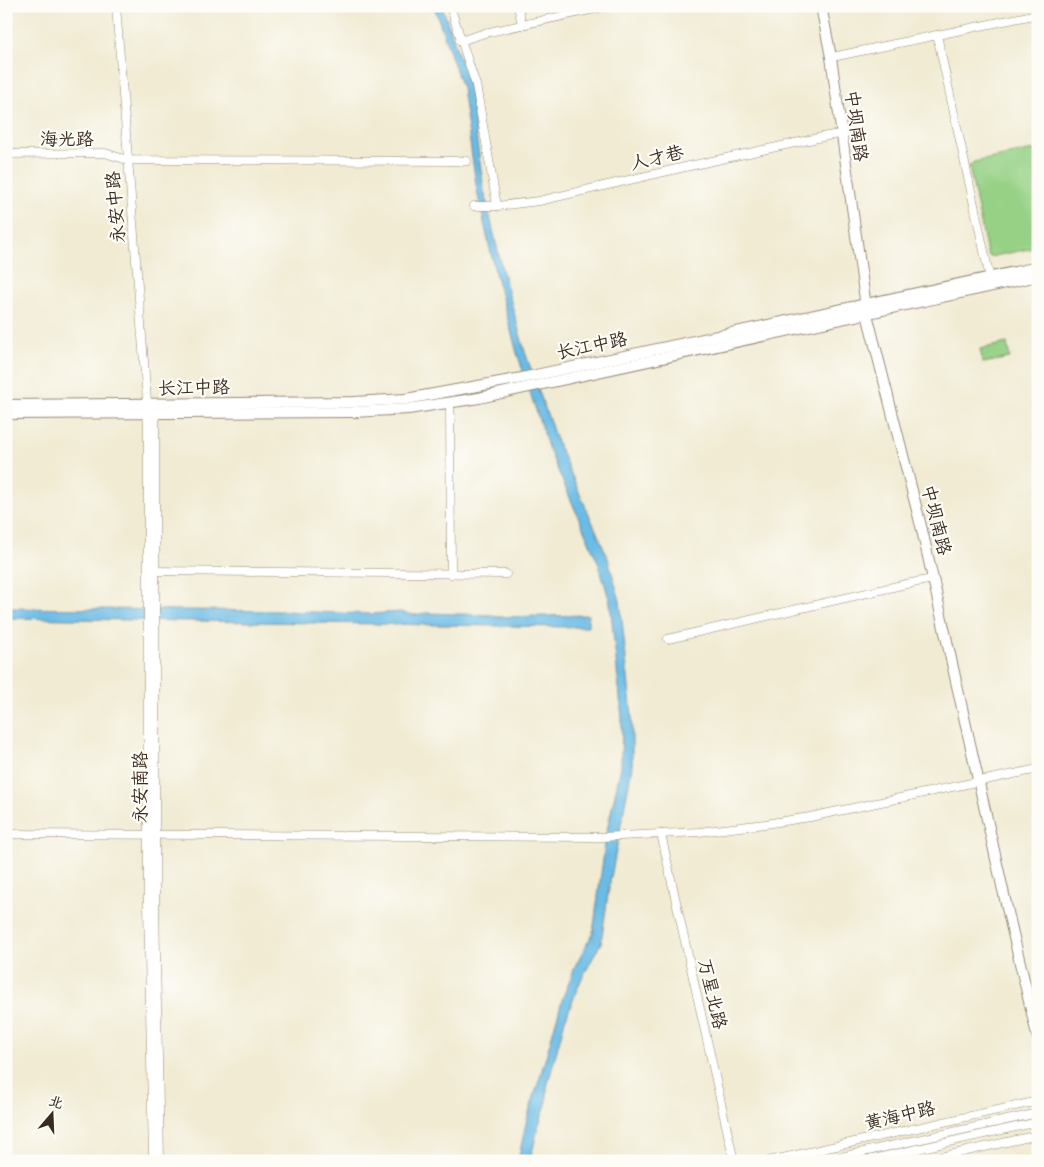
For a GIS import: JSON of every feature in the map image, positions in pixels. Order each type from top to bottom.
[{"type":"main road","name":"中坝南路","points":[[821,6],[869,309],[1038,1012]]},
{"type":"main road","name":"中坝南路","points":[[827,6],[837,56],[869,309],[928,529],[1038,1039]]},
{"type":"main road","name":"长江中路","points":[[150,410],[354,412],[408,409],[450,403],[539,379],[869,309],[991,281],[1038,267]]},
{"type":"main road","name":"长江中路","points":[[991,281],[1038,276]]},
{"type":"main road","name":"长江中路","points":[[150,410],[406,399],[525,383]]},
{"type":"main road","points":[[6,406],[150,410]]},
{"type":"main road","points":[[6,414],[150,410]]},
{"type":"street","name":"永安中路","points":[[116,6],[127,160],[150,410]]},
{"type":"street","points":[[450,6],[476,85],[495,206]]},
{"type":"street","points":[[518,6],[522,25]]},
{"type":"street","points":[[460,41],[608,6]]},
{"type":"street","points":[[837,56],[1038,14]]},
{"type":"street","points":[[937,36],[991,281]]},
{"type":"street","name":"人才巷","points":[[475,206],[495,206],[539,201],[827,136],[847,134]]},
{"type":"street","name":"海光路","points":[[6,154],[105,153],[127,160],[467,161]]},
{"type":"street","points":[[450,403],[451,574]]},
{"type":"street","name":"永安南路","points":[[150,410],[153,1161]]},
{"type":"street","points":[[151,571],[506,574]]},
{"type":"street","points":[[668,639],[933,579]]},
{"type":"street","points":[[6,834],[604,837],[699,832],[810,817],[1038,769]]},
{"type":"street","name":"永安南路","points":[[151,834],[160,1161]]},
{"type":"street","name":"万星北路","points":[[661,834],[734,1161]]},
{"type":"street","name":"黄海中路","points":[[769,1161],[1038,1101]]},
{"type":"street","name":"黄海中路","points":[[823,1161],[1038,1113]]},
{"type":"street","name":"黄海中路","points":[[864,1161],[1038,1122]]},
{"type":"street","points":[[923,1161],[1038,1136]]},
{"type":"street","points":[[870,1138],[872,1150]]},
{"type":"street","points":[[959,1139],[962,1152]]},
{"type":"green space","points":[[1038,149],[1038,247],[990,257],[987,253],[969,166],[974,162]]},
{"type":"green space","points":[[1007,343],[1010,358],[983,363],[980,349]]},
{"type":"water","points":[[434,6],[442,6],[469,86],[484,191],[503,273],[525,352],[557,442],[607,555],[620,601],[632,716],[632,767],[609,888],[601,943],[581,980],[565,1020],[547,1087],[547,1101],[530,1161],[518,1161],[526,1123],[563,997],[576,964],[593,933],[607,830],[621,767],[622,718],[610,602],[598,562],[549,450],[517,353],[496,276],[477,191],[462,88]]},
{"type":"water","points":[[6,608],[282,611],[371,614],[400,612],[414,615],[426,613],[492,615],[497,617],[588,615],[588,627],[6,618]]}]
